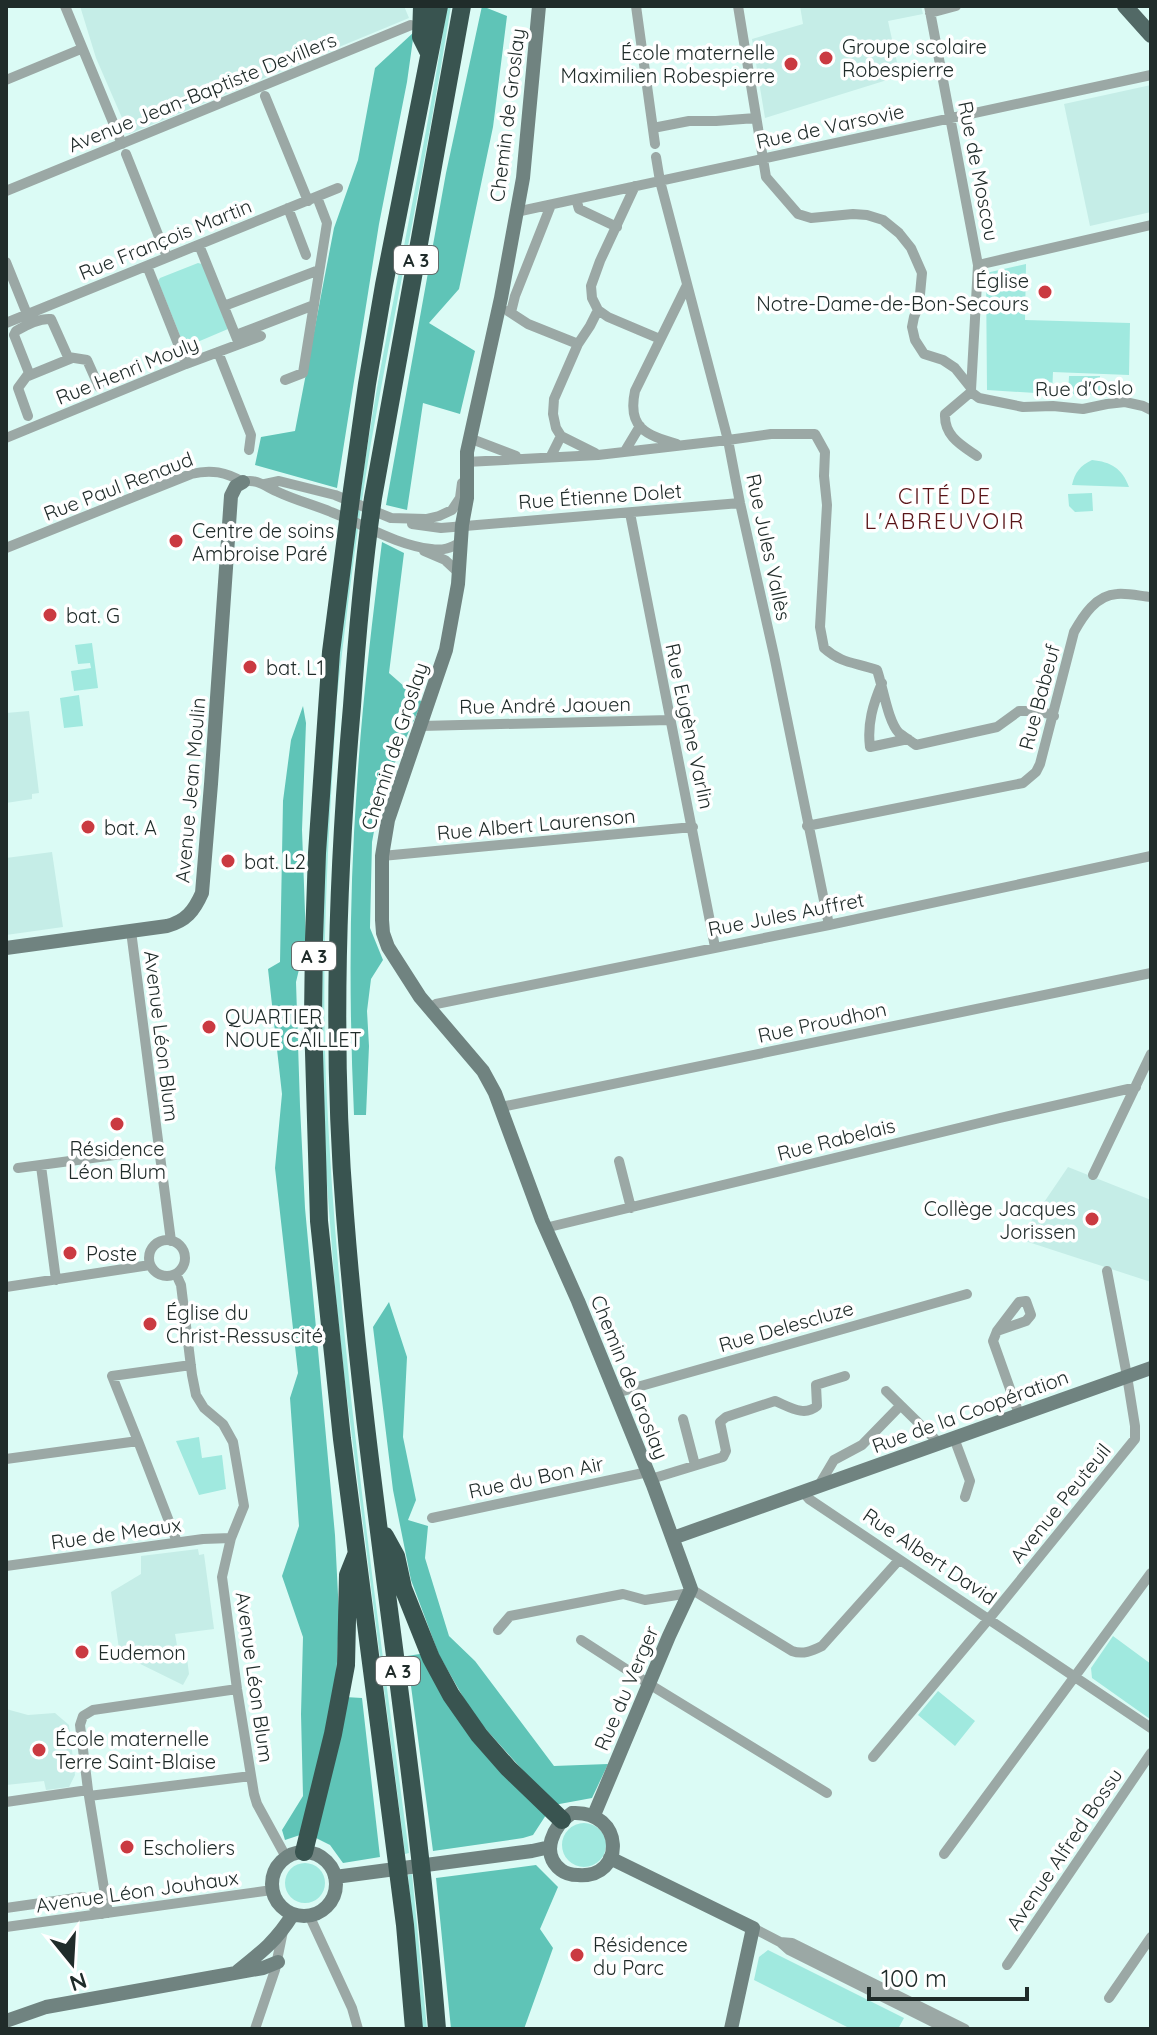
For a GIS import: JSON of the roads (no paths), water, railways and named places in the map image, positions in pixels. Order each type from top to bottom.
[{"type":"highway","points":[[422,6],[421,37],[430,55]]},
{"type":"highway","name":"A 3","points":[[414,2029],[405,1925],[342,1439],[319,1221],[313,1019],[319,822],[331,652],[367,384],[439,6]]},
{"type":"highway","points":[[461,14],[473,6]]},
{"type":"highway","name":"A 3","points":[[437,2029],[429,1921],[351,1294],[338,1086],[339,946],[342,813],[366,548],[461,14]]},
{"type":"highway","points":[[379,1525],[396,1556],[403,1588],[431,1658],[451,1695],[479,1735],[508,1768],[562,1820]]},
{"type":"highway","points":[[295,1854],[333,1734],[347,1641],[348,1575],[357,1552]]},
{"type":"main road","points":[[1125,6],[1151,35]]},
{"type":"street","points":[[65,6],[167,257]]},
{"type":"street","name":"Chemin de Groslay","points":[[539,6],[523,178],[505,310],[469,438],[467,498],[459,573],[446,650],[388,820],[382,856],[383,933],[403,972],[420,997],[483,1071],[501,1107],[545,1228],[616,1393],[690,1586]]},
{"type":"street","points":[[636,6],[655,144]]},
{"type":"street","points":[[738,6],[766,177],[798,214],[811,218],[867,215],[883,220],[905,240],[922,273],[919,305],[912,327],[915,340],[924,354],[955,368],[971,390],[945,414],[944,420],[948,434],[977,456]]},
{"type":"street","points":[[930,10],[956,6]]},
{"type":"street","name":"Rue de Moscou","points":[[930,10],[978,265],[971,390]]},
{"type":"street","name":"Avenue Jean-Baptiste Devillers","points":[[6,191],[124,149],[411,25]]},
{"type":"street","points":[[6,80],[81,49]]},
{"type":"street","name":"Rue de Varsovie","points":[[516,212],[1151,75]]},
{"type":"street","points":[[265,96],[312,199],[327,223],[303,373],[285,380]]},
{"type":"street","points":[[653,128],[689,121],[756,118]]},
{"type":"street","name":"Rue Jules Vallès","points":[[656,157],[728,440],[829,925]]},
{"type":"street","points":[[635,186],[600,261],[591,286],[592,298],[598,310],[608,317],[660,339]]},
{"type":"street","name":"Rue François Martin","points":[[6,323],[29,319],[167,257],[338,188]]},
{"type":"street","points":[[576,199],[579,209],[617,227]]},
{"type":"street","points":[[551,205],[515,296],[505,310],[528,324],[578,344]]},
{"type":"street","points":[[288,208],[306,255]]},
{"type":"street","points":[[978,265],[1151,225]]},
{"type":"street","points":[[199,245],[238,340],[314,305]]},
{"type":"street","points":[[6,262],[29,319]]},
{"type":"street","points":[[147,266],[186,364]]},
{"type":"street","points":[[224,306],[319,270]]},
{"type":"street","points":[[683,446],[645,433],[635,418],[633,402],[635,391],[687,285]]},
{"type":"street","points":[[598,310],[578,344],[554,399],[553,414],[561,436],[598,455]]},
{"type":"street","points":[[28,376],[29,370],[14,335],[29,319],[48,318],[68,357],[87,360],[99,387]]},
{"type":"street","name":"Rue Henri Mouly","points":[[6,438],[218,352],[238,340],[261,336]]},
{"type":"street","points":[[218,352],[251,435],[249,450]]},
{"type":"street","points":[[28,416],[18,388],[28,376],[72,358]]},
{"type":"street","name":"Rue d'Oslo","points":[[971,390],[979,398],[1023,407],[1083,409],[1125,402],[1151,410]]},
{"type":"street","points":[[625,451],[640,426]]},
{"type":"street","points":[[391,518],[426,519],[452,510],[460,498],[466,462],[598,455],[771,434],[815,434],[825,452],[827,505],[820,627],[824,648],[838,660],[877,670],[890,719],[897,732],[916,745],[997,727],[1019,711],[1040,711],[1054,716]]},
{"type":"street","points":[[551,456],[561,436]]},
{"type":"street","points":[[469,438],[521,458]]},
{"type":"street","name":"Rue Paul Renaud","points":[[6,548],[195,473],[213,471],[226,473],[243,482],[250,480],[265,484],[279,481],[335,495],[391,518]]},
{"type":"street","name":"Avenue Jean Moulin","points":[[6,948],[167,926],[191,914],[202,893],[231,496],[236,486],[243,482]]},
{"type":"street","points":[[265,484],[275,491],[445,560],[459,573]]},
{"type":"street","name":"Rue Étienne Dolet","points":[[391,518],[416,526],[441,528],[740,503]]},
{"type":"street","name":"Rue Eugène Varlin","points":[[630,513],[715,947]]},
{"type":"street","points":[[411,545],[434,550],[449,549],[461,542]]},
{"type":"street","name":"Rue Babeuf","points":[[807,826],[1023,783],[1040,764],[1074,632],[1085,613],[1098,601],[1115,593],[1151,597]]},
{"type":"street","points":[[882,683],[872,706],[868,734],[870,747],[908,739]]},
{"type":"street","name":"Rue André Jaouen","points":[[421,726],[670,720]]},
{"type":"street","name":"Rue Albert Laurenson","points":[[382,856],[693,827]]},
{"type":"street","name":"Rue Jules Auffret","points":[[429,1008],[436,1004],[1151,856]]},
{"type":"street","name":"Avenue Léon Blum","points":[[131,931],[171,1241],[184,1253],[184,1264],[176,1274],[181,1285],[196,1395],[204,1408],[223,1424],[233,1442],[244,1506],[231,1538],[222,1577],[251,1776],[257,1804],[295,1854]]},
{"type":"street","name":"Rue Proudhon","points":[[501,1107],[1151,973]]},
{"type":"street","points":[[1093,1175],[1151,1054]]},
{"type":"street","name":"Rue Rabelais","points":[[545,1228],[1136,1087]]},
{"type":"street","points":[[18,1168],[159,1149]]},
{"type":"street","points":[[619,1161],[631,1208]]},
{"type":"street","points":[[41,1166],[56,1280]]},
{"type":"street","points":[[171,1241],[160,1242],[151,1249],[150,1265],[164,1276],[176,1274]]},
{"type":"street","points":[[6,1287],[150,1265]]},
{"type":"street","name":"Avenue Peuteuil","points":[[873,1757],[1135,1439],[1127,1376],[1107,1271]]},
{"type":"street","name":"Rue Delescluze","points":[[616,1393],[967,1294]]},
{"type":"street","points":[[997,1331],[994,1345],[1019,1414]]},
{"type":"street","points":[[177,1542],[112,1376],[191,1365]]},
{"type":"street","name":"Rue de la Coopération","points":[[803,1492],[1151,1368]]},
{"type":"street","name":"Rue du Bon Air","points":[[432,1518],[649,1476],[723,1457],[726,1451],[720,1422],[726,1417],[775,1401],[802,1412],[811,1411],[817,1406],[816,1385],[845,1376]]},
{"type":"street","points":[[886,1391],[939,1443]]},
{"type":"street","points":[[818,1487],[834,1460],[862,1445],[900,1406]]},
{"type":"street","points":[[683,1419],[695,1465]]},
{"type":"street","points":[[954,1438],[970,1481],[965,1497]]},
{"type":"street","points":[[6,1459],[138,1441]]},
{"type":"street","points":[[673,1538],[803,1492]]},
{"type":"street","name":"Rue Albert David","points":[[803,1492],[809,1499],[1151,1728]]},
{"type":"street","name":"Rue de Meaux","points":[[6,1566],[177,1542],[231,1538]]},
{"type":"street","points":[[498,1630],[510,1616],[623,1594],[645,1600],[690,1586],[800,1654],[822,1646],[899,1560]]},
{"type":"street","points":[[944,1854],[1151,1573]]},
{"type":"street","name":"Rue du Verger","points":[[594,1815],[690,1586]]},
{"type":"street","points":[[581,1640],[827,1793]]},
{"type":"street","points":[[105,1913],[80,1725],[83,1716],[93,1710],[237,1689]]},
{"type":"street","name":"Avenue Alfred Bossu","points":[[1007,1965],[1151,1753]]},
{"type":"street","points":[[6,1802],[251,1776]]},
{"type":"street","points":[[572,1813],[594,1815],[605,1824],[612,1837],[610,1858],[603,1870],[590,1876],[564,1872],[557,1867],[550,1847],[553,1832],[572,1813]]},
{"type":"street","points":[[335,1877],[550,1847]]},
{"type":"street","points":[[315,1853],[331,1867],[335,1877],[333,1897],[319,1912],[301,1915],[285,1910],[272,1890],[275,1869],[295,1854],[315,1853]]},
{"type":"street","points":[[610,1858],[722,1912],[780,1942],[789,1950],[947,2029]]},
{"type":"street","name":"Avenue Léon Jouhaux","points":[[6,1927],[272,1890]]},
{"type":"street","points":[[6,1908],[83,1897],[105,1913]]},
{"type":"street","points":[[237,1972],[301,1915]]},
{"type":"street","points":[[301,1915],[352,2008],[358,2029]]},
{"type":"street","points":[[731,2029],[753,1928]]},
{"type":"street","points":[[255,2029],[278,1962],[283,1931]]},
{"type":"street","points":[[1109,1998],[1151,1937]]},
{"type":"street","points":[[780,1942],[792,1943],[965,2029]]},
{"type":"street","points":[[6,2021],[46,2007],[263,1968],[278,1962]]},
{"type":"street","points":[[263,1968],[269,1988]]},
{"type":"place","name":"Groupe scolaire Robespierre","points":[[826,58]]},
{"type":"place","name":"École maternelle Maximilien Robespierre","points":[[791,64]]},
{"type":"place","name":"Église Notre-Dame-de-Bon-Secours","points":[[1045,292]]},
{"type":"place","name":"Centre de soins Ambroise Paré","points":[[176,541]]},
{"type":"place","name":"bat. G","points":[[50,615]]},
{"type":"place","name":"bat. L1","points":[[250,667]]},
{"type":"place","name":"bat. A","points":[[88,827]]},
{"type":"place","name":"bat. L2","points":[[228,861]]},
{"type":"place","name":"QUARTIER NOUE CAILLET","points":[[209,1027]]},
{"type":"place","name":"Résidence Léon Blum","points":[[117,1124]]},
{"type":"place","name":"Collège Jacques Jorissen","points":[[1092,1219]]},
{"type":"place","name":"Poste","points":[[70,1253]]},
{"type":"place","name":"Église du Christ-Ressuscité","points":[[150,1324]]},
{"type":"place","name":"Eudemon","points":[[82,1652]]},
{"type":"place","name":"École maternelle Terre Saint-Blaise","points":[[39,1750]]},
{"type":"place","name":"Escholiers","points":[[127,1847]]},
{"type":"place","name":"Résidence du Parc","points":[[577,1955]]},
{"type":"district","name":"CITÉ DE L'ABREUVOIR","points":[[945,508]]}]
